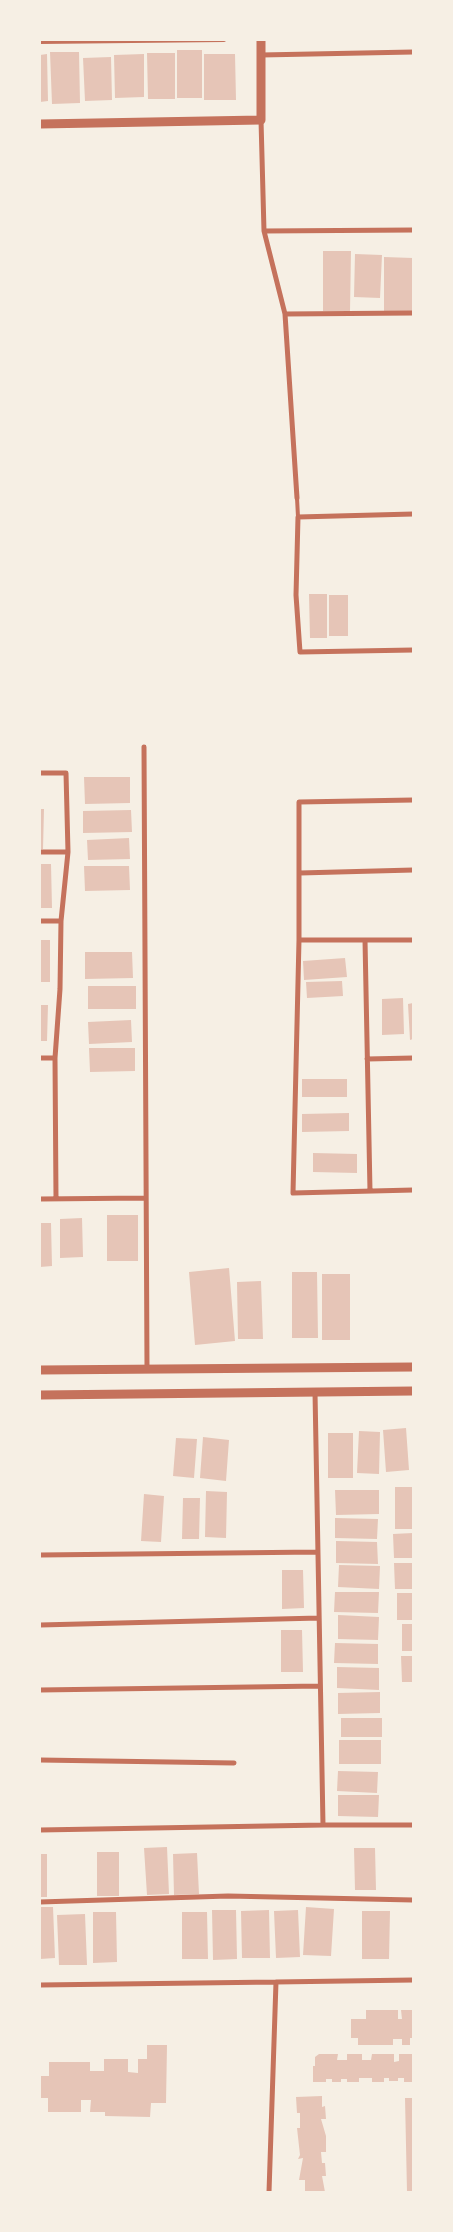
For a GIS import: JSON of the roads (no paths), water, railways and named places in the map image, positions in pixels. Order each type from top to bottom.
[{"type":"street","points":[[261,40],[264,231],[285,314],[297,498]]},
{"type":"street","points":[[260,55],[413,52]]},
{"type":"street","points":[[40,124],[261,120]]},
{"type":"street","points":[[264,231],[413,230]]},
{"type":"street","points":[[285,314],[413,313]]},
{"type":"street","points":[[413,514],[298,517],[296,595],[300,652],[413,650]]},
{"type":"street","points":[[144,747],[147,1369]]},
{"type":"street","points":[[40,772],[66,772],[68,852],[61,920],[60,989],[55,1058],[56,1199]]},
{"type":"street","points":[[413,800],[299,802],[300,873],[294,1193],[413,1190]]},
{"type":"street","points":[[40,852],[68,852]]},
{"type":"street","points":[[300,873],[413,870]]},
{"type":"street","points":[[40,921],[61,920]]},
{"type":"street","points":[[299,940],[413,940]]},
{"type":"street","points":[[365,940],[370,1191]]},
{"type":"street","points":[[40,1058],[55,1058]]},
{"type":"street","points":[[367,1059],[413,1058]]},
{"type":"street","points":[[40,1199],[145,1198]]},
{"type":"street","points":[[40,1370],[413,1367]]},
{"type":"street","points":[[40,1395],[413,1391]]},
{"type":"street","points":[[315,1392],[323,1825]]},
{"type":"street","points":[[40,1555],[318,1552]]},
{"type":"street","points":[[40,1625],[319,1618]]},
{"type":"street","points":[[40,1690],[320,1686]]},
{"type":"street","points":[[40,1760],[234,1763]]},
{"type":"street","points":[[40,1830],[413,1825]]},
{"type":"street","points":[[40,1902],[228,1896],[413,1900]]},
{"type":"street","points":[[40,1985],[413,1980]]},
{"type":"street","points":[[269,2192],[276,1982]]},
{"type":"lane","points":[[40,42],[224,40]]},
{"type":"lane","points":[[297,498],[298,517]]}]
